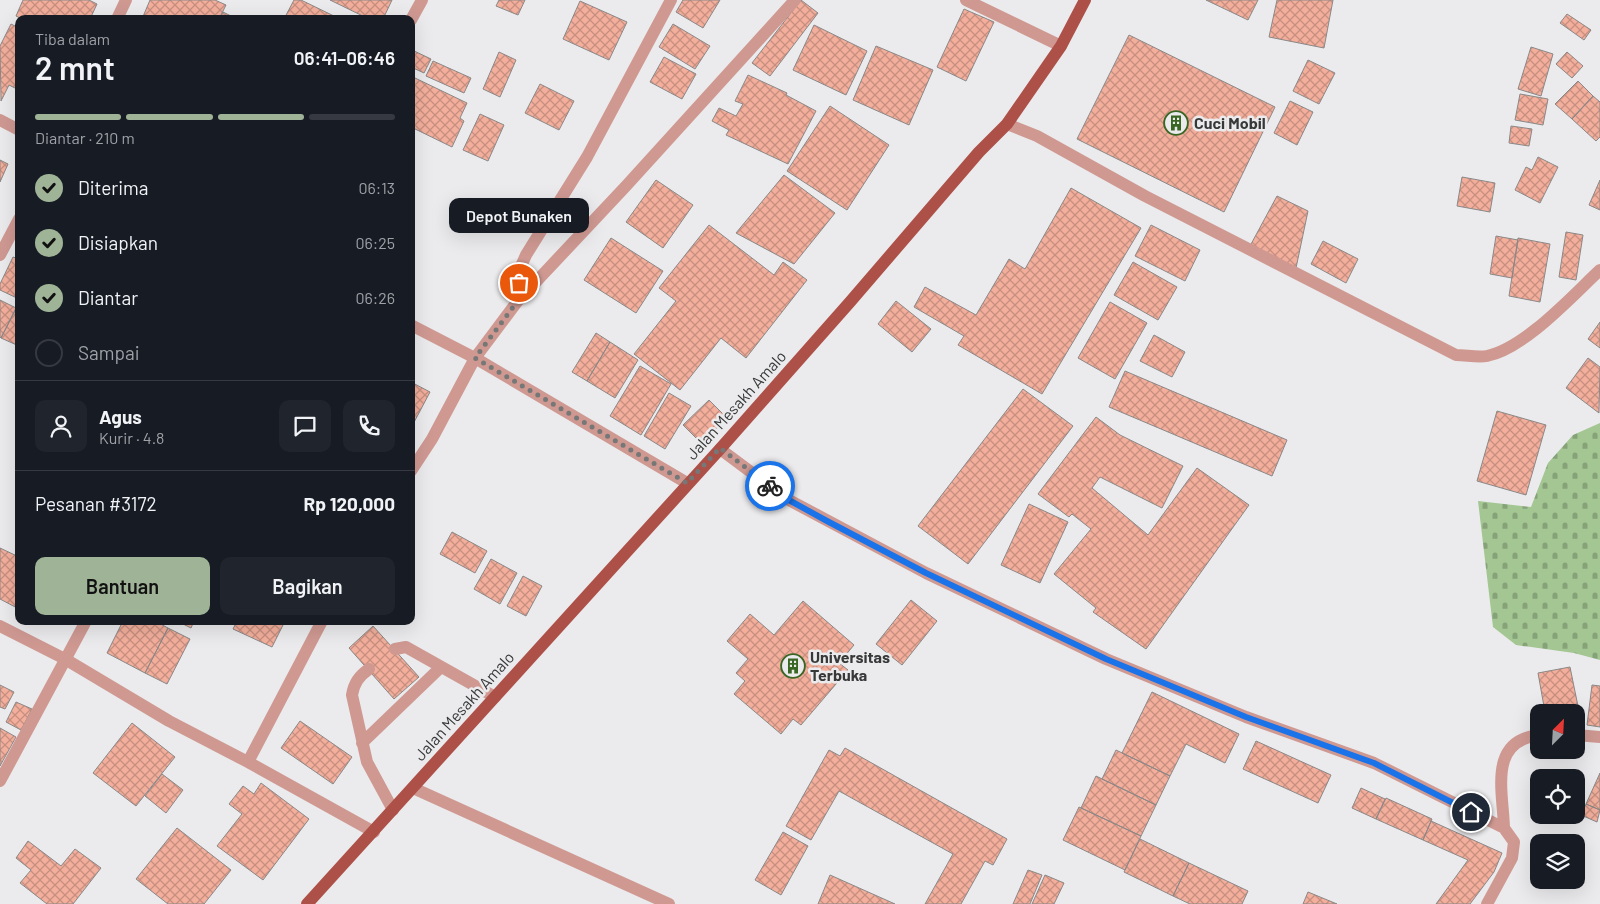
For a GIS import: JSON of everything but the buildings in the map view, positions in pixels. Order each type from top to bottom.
[{"type":"main road","name":"Jalan Mesakh Amalo","points":[[307,904],[720,448],[850,302],[979,152],[1007,124],[1061,46],[1084,0]]},
{"type":"street","points":[[119,15],[126,0]]},
{"type":"street","points":[[414,15],[422,0]]},
{"type":"street","points":[[517,302],[520,274],[526,255],[587,157],[671,0]]},
{"type":"street","points":[[415,465],[432,439],[475,358],[517,302],[626,186],[795,0]]},
{"type":"street","points":[[966,0],[1061,46]]},
{"type":"street","points":[[0,120],[15,128]]},
{"type":"street","points":[[1007,124],[1037,136],[1153,200],[1456,355],[1485,357],[1510,349],[1557,310],[1600,270]]},
{"type":"street","points":[[0,255],[15,227]]},
{"type":"street","points":[[415,327],[475,358],[687,483]]},
{"type":"street","points":[[720,448],[787,499],[926,573],[1106,659],[1246,717],[1374,763],[1504,828],[1514,842],[1512,858],[1487,904]]},
{"type":"street","points":[[0,781],[84,625]]},
{"type":"street","points":[[248,762],[320,625]]},
{"type":"street","points":[[0,626],[65,659],[169,722],[248,762],[374,832]]},
{"type":"street","points":[[395,649],[406,648],[494,697]]},
{"type":"street","points":[[362,743],[441,667]]},
{"type":"street","points":[[369,670],[360,676],[353,686],[352,695],[367,762],[393,810]]},
{"type":"street","points":[[1585,735],[1600,737]]},
{"type":"street","points":[[1504,828],[1502,766],[1505,754],[1513,744],[1530,736]]},
{"type":"street","points":[[413,788],[670,904]]},
{"type":"green space","points":[[1600,423],[1600,660],[1574,653],[1516,645],[1493,627],[1478,501],[1531,507],[1548,463],[1573,435]]},
{"type":"way so far","points":[[519,283],[517,302],[475,358],[687,483],[720,448],[770,486]]},
{"type":"place","name":"Cuci Mobil","points":[[1176,123]]},
{"type":"place","name":"Depot Bunaken","points":[[519,283]]},
{"type":"place","name":"Universitas Terbuka","points":[[793,666]]},
{"type":"route","points":[[770,486],[787,499],[926,573],[1106,659],[1246,717],[1374,763],[1471,812]]}]
